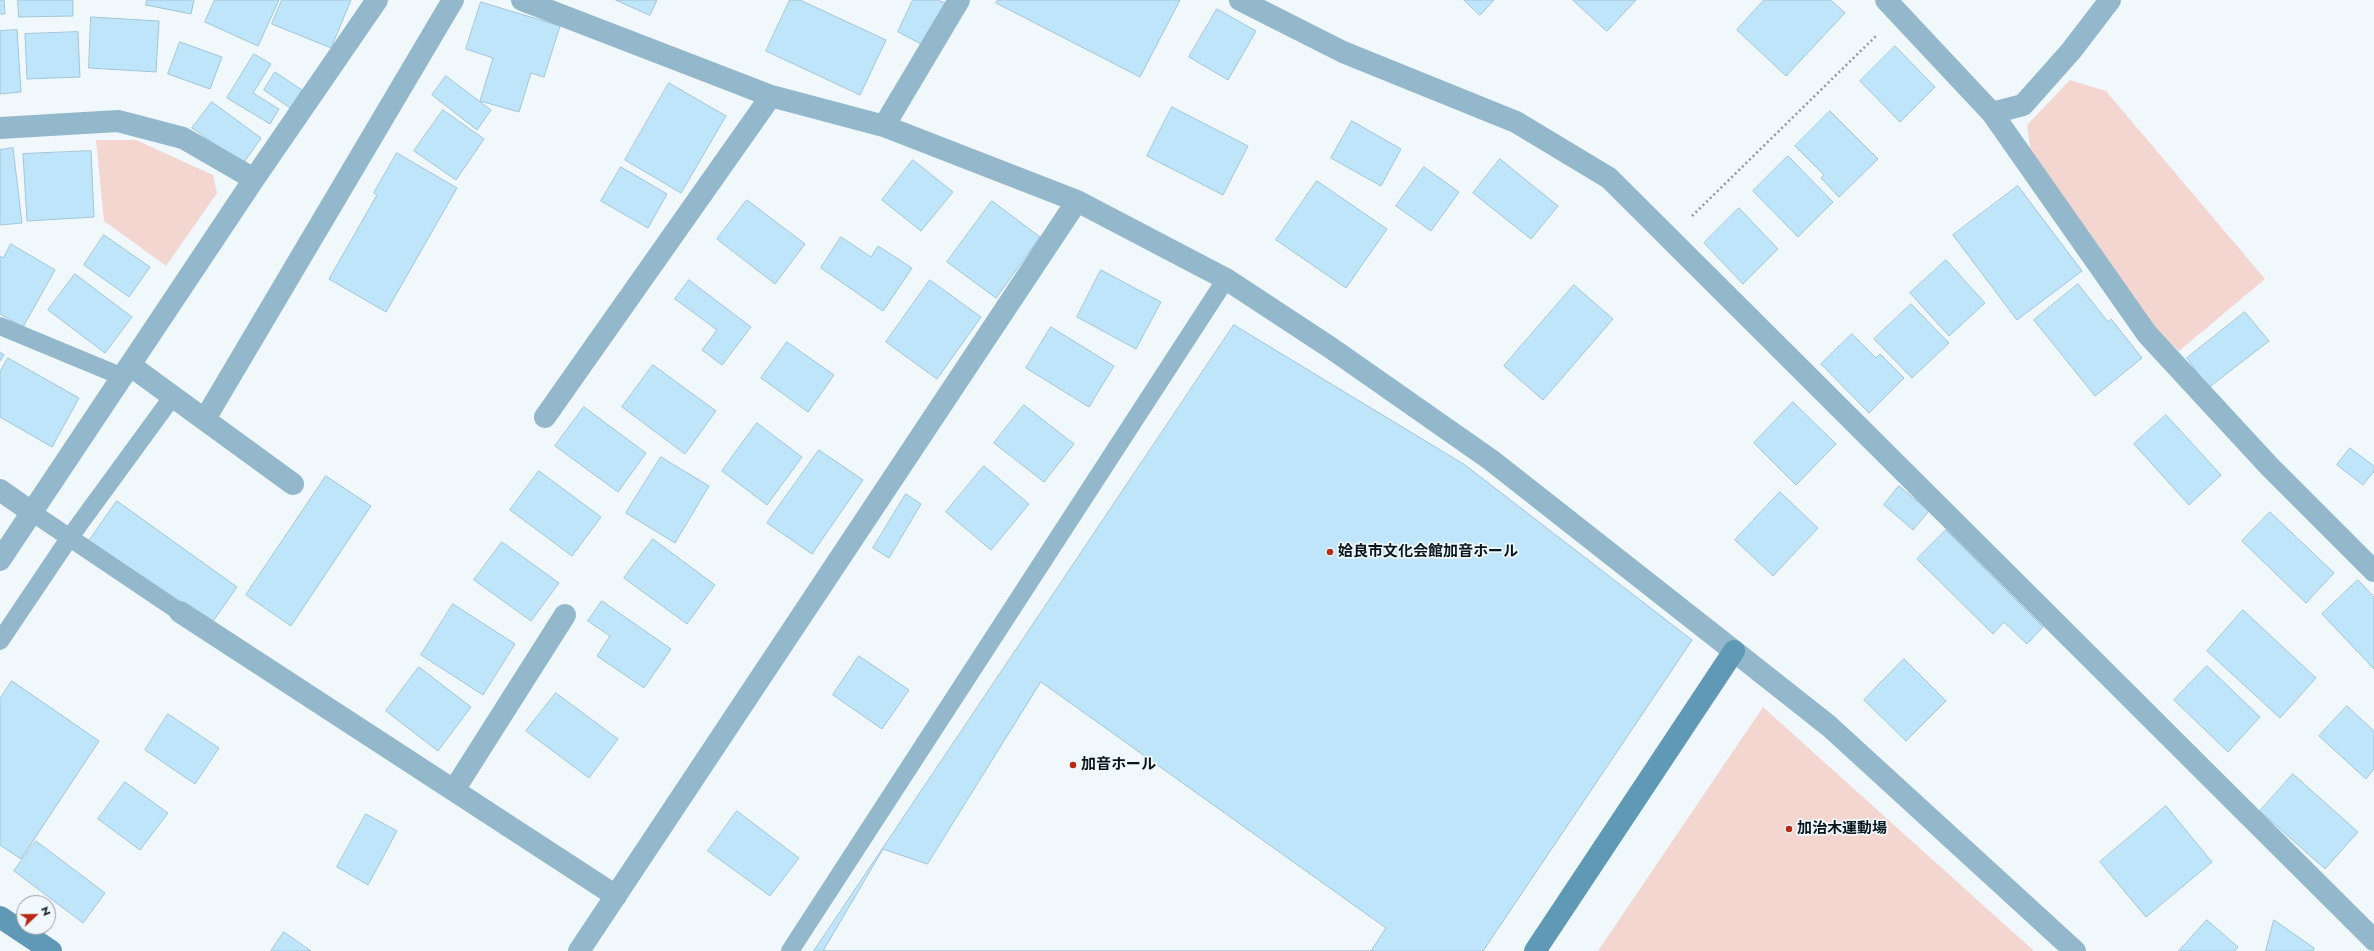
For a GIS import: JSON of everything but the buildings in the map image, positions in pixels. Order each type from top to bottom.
[{"type":"street","points":[[0,560],[127,372],[254,179],[377,0]]},
{"type":"street","points":[[205,420],[453,0]]},
{"type":"street","points":[[522,0],[771,96],[884,126],[1077,201],[1226,279],[1331,348],[1491,460],[1829,726],[2075,951]]},
{"type":"street","points":[[884,126],[959,0]]},
{"type":"street","points":[[1240,0],[1343,52],[1516,122],[1608,178],[2374,940]]},
{"type":"street","points":[[1992,113],[2023,105],[2071,51],[2110,0]]},
{"type":"street","points":[[1893,7],[1992,113],[2147,334],[2269,466],[2374,571]]},
{"type":"street","points":[[545,417],[771,96]]},
{"type":"street","points":[[0,128],[118,121],[183,138],[254,179]]},
{"type":"street","points":[[579,951],[1077,201]]},
{"type":"street","points":[[127,372],[173,396],[293,484]]},
{"type":"street","points":[[0,490],[33,513]]},
{"type":"street","points":[[180,612],[616,896]]},
{"type":"street","points":[[454,790],[565,615]]},
{"type":"street","points":[[1535,951],[1734,651]]},
{"type":"street","points":[[0,917],[51,951]]},
{"type":"lane","points":[[790,951],[1226,279]]},
{"type":"lane","points":[[0,326],[127,372]]},
{"type":"lane","points":[[0,641],[70,537],[173,396]]},
{"type":"lane","points":[[33,513],[180,612]]},
{"type":"path","points":[[1669,238],[1893,7]]},
{"type":"shaded area","points":[[2070,80],[2106,91],[2265,279],[2179,351],[2150,325],[2031,154],[2027,125]]},
{"type":"shaded area","points":[[96,140],[136,140],[213,175],[217,193],[166,266],[104,221]]},
{"type":"shaded area","name":"加治木運動場","points":[[1763,707],[2034,951],[1598,951]]},
{"type":"place","name":"姶良市文化会館加音ホール","points":[[1330,552]]},
{"type":"place","name":"加音ホール","points":[[1073,765]]},
{"type":"place","name":"加治木運動場","points":[[1789,829]]}]
